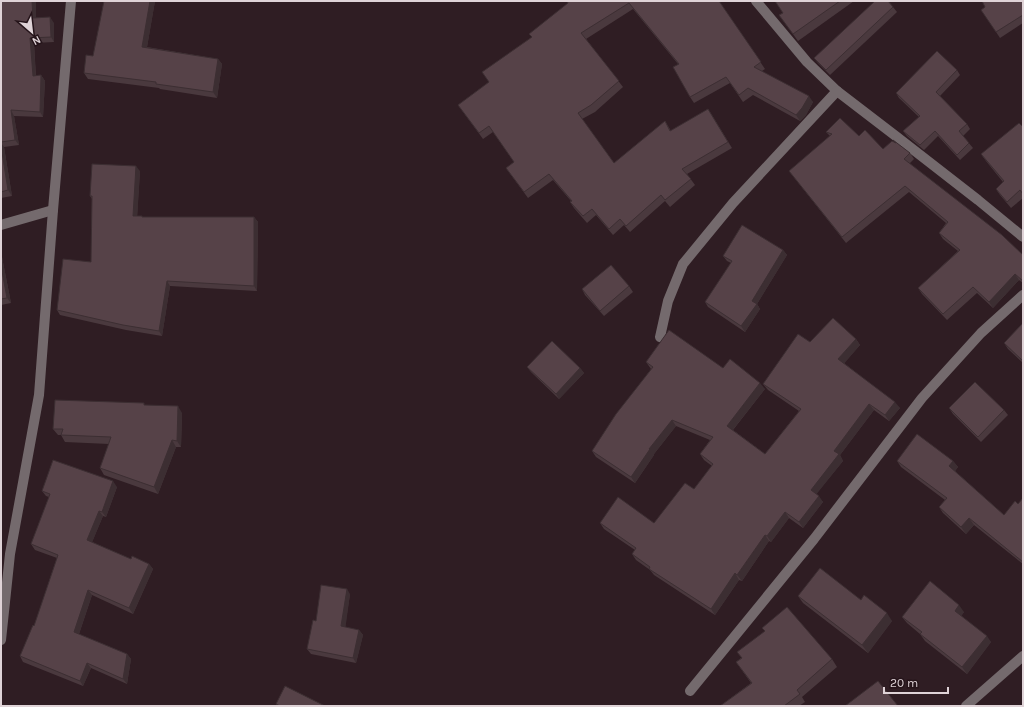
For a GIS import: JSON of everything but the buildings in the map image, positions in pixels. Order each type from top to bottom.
[{"type":"street","points":[[1,640],[6,554],[39,395],[71,1]]},
{"type":"street","points":[[756,1],[807,62],[836,91],[978,200],[1023,237]]},
{"type":"street","points":[[660,337],[668,301],[683,264],[733,204],[836,91]]},
{"type":"street","points":[[1,225],[53,210]]},
{"type":"street","points":[[690,691],[814,539],[922,398],[981,333],[1023,295]]},
{"type":"street","points":[[966,706],[1023,656]]}]
